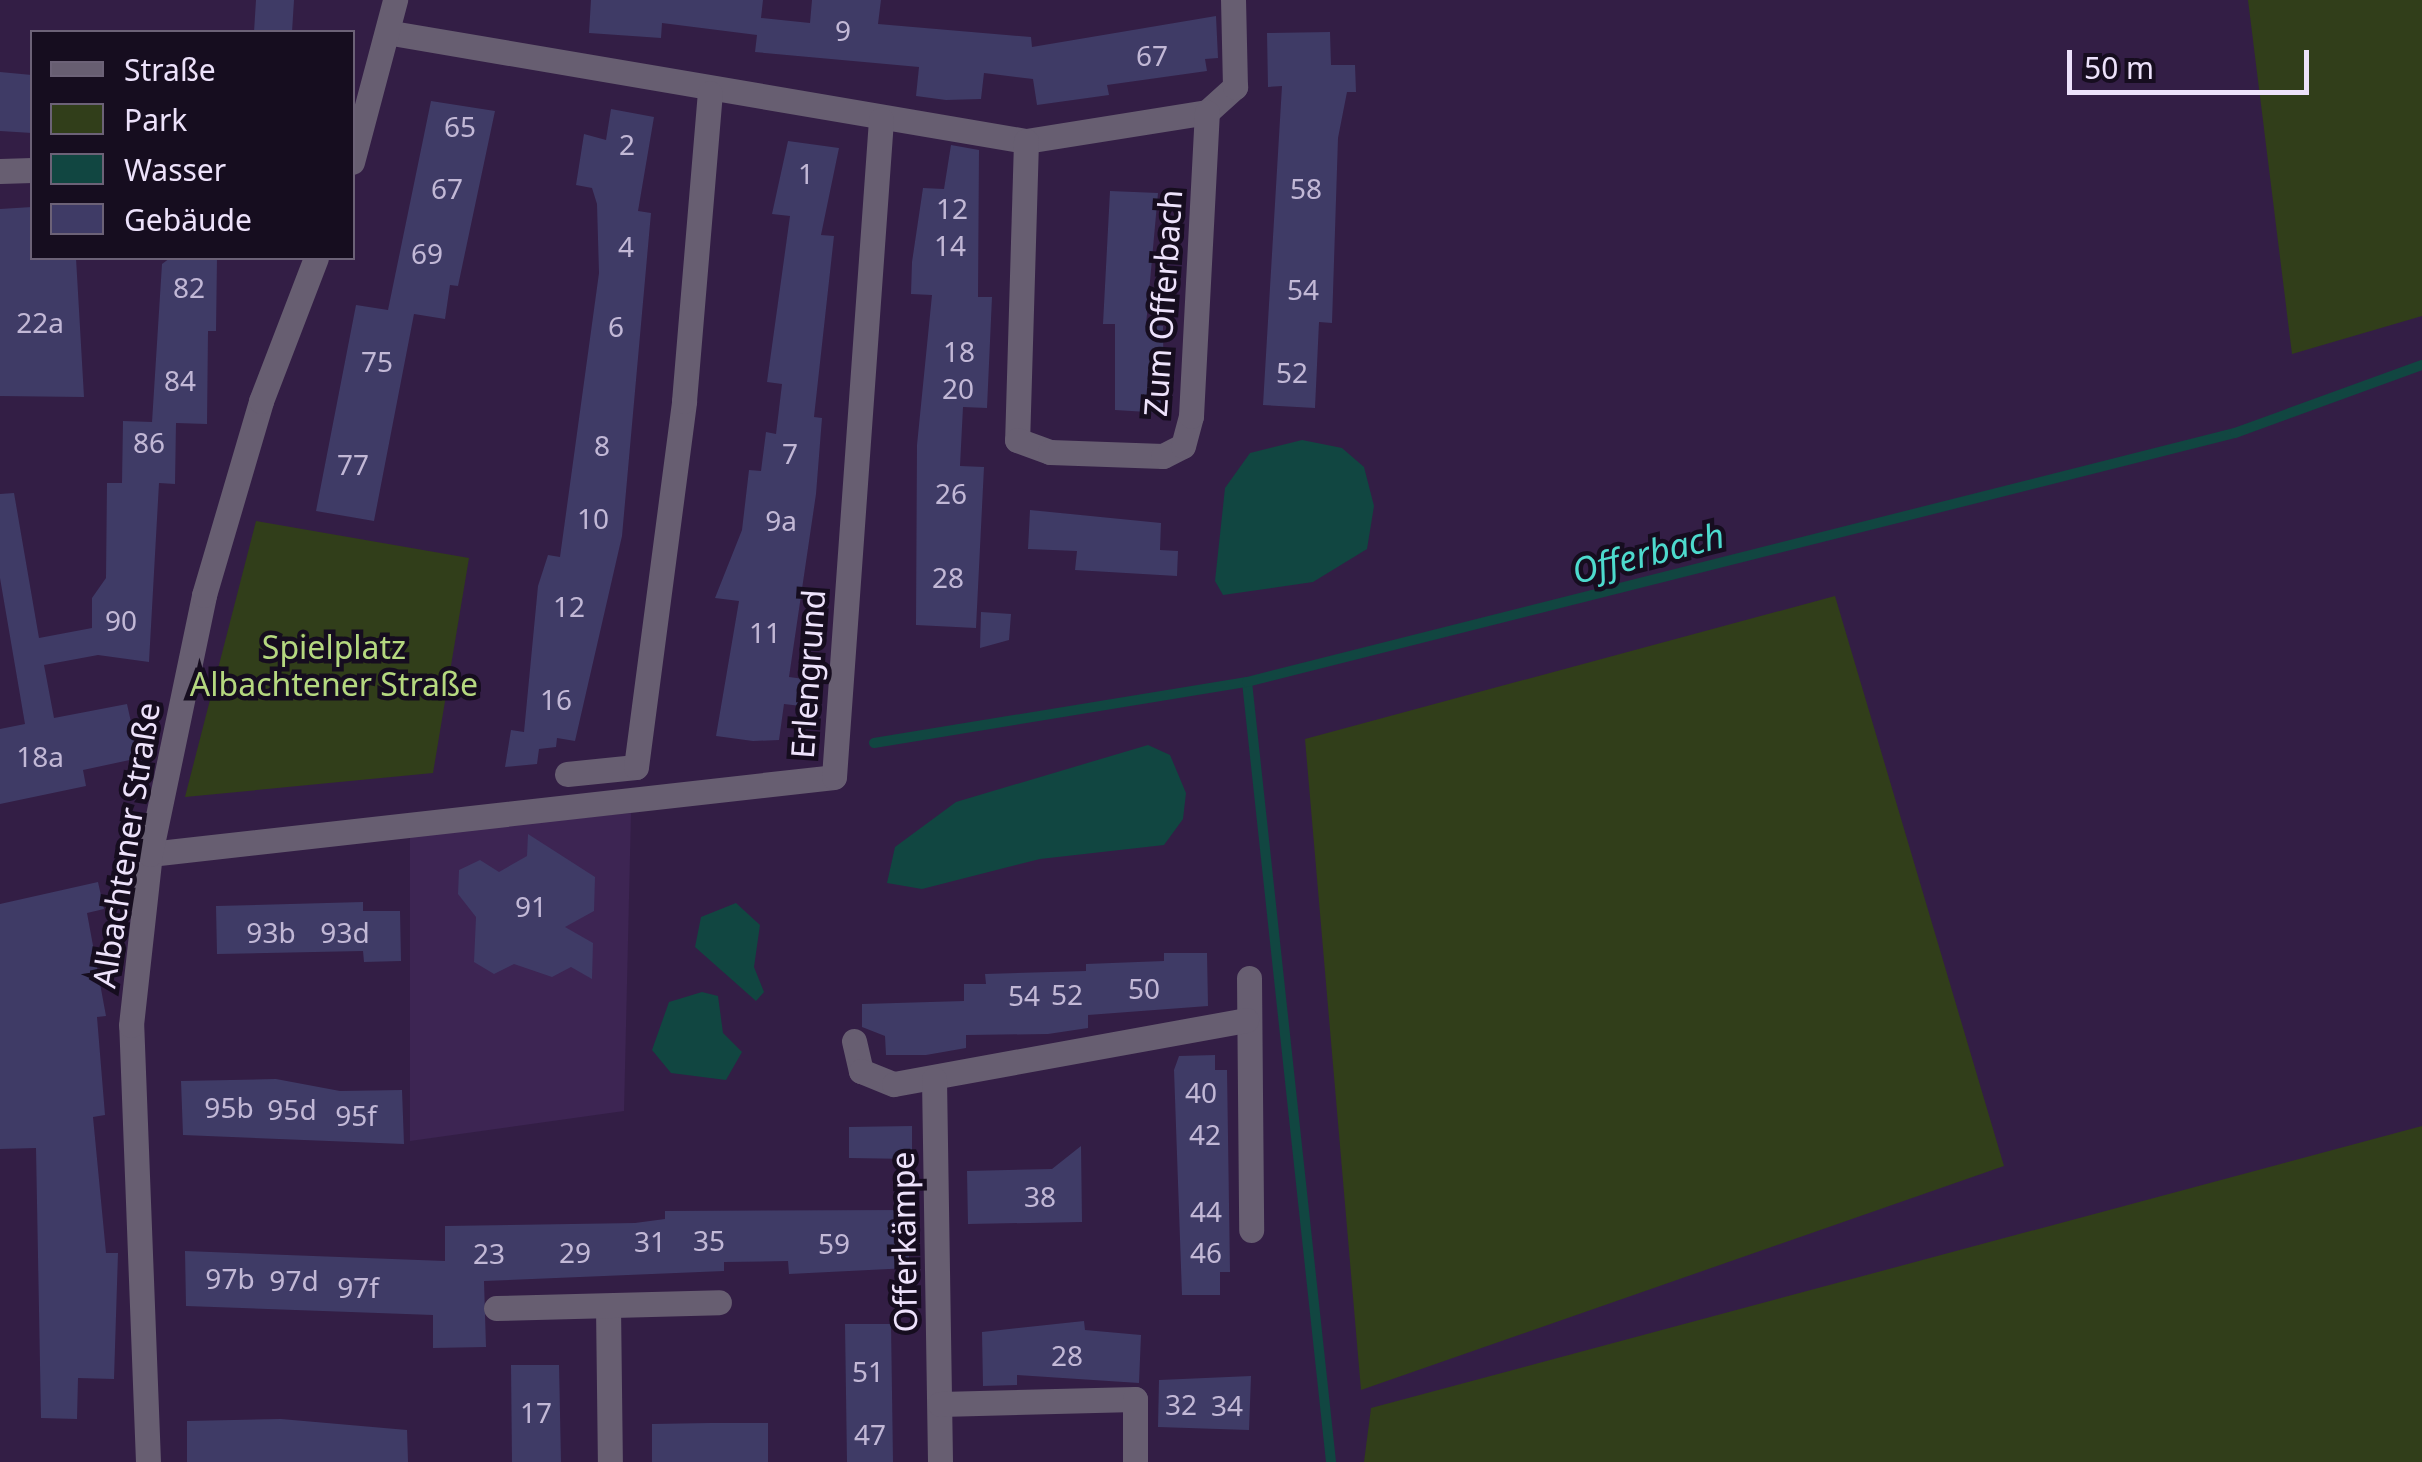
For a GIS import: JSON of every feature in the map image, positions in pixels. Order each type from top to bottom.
[{"type":"street","points":[[355,152],[392,34],[395,0]]},
{"type":"street","points":[[392,34],[710,92],[1026,140],[1207,112],[1235,87],[1233,0]]},
{"type":"street","points":[[566,774],[636,768],[684,402],[710,92]]},
{"type":"street","name":"Zum Offerbach","points":[[1026,140],[1017,440],[1050,452],[1164,456],[1183,446],[1191,416],[1207,112]]},
{"type":"street","name":"Erlengrund","points":[[150,854],[834,777],[881,120]]},
{"type":"street","points":[[0,171],[30,170]]},
{"type":"street","name":"Albachtener Straße","points":[[148,1462],[131,1025],[150,854],[204,595],[315,260]]},
{"type":"street","points":[[1249,978],[1246,1020],[1251,1230]]},
{"type":"street","points":[[854,1041],[873,1080],[934,1079],[1246,1020]]},
{"type":"street","name":"Offerkämpe","points":[[934,1079],[940,1462]]},
{"type":"street","points":[[496,1308],[719,1302]]},
{"type":"street","points":[[608,1306],[610,1462]]},
{"type":"street","points":[[940,1404],[1135,1399],[1135,1462]]},
{"type":"shaded area","points":[[631,813],[624,1111],[410,1141],[410,835]]},
{"type":"green space","points":[[2248,0],[2422,0],[2422,316],[2292,354]]},
{"type":"green space","name":"Spielplatz Albachtener Straße","points":[[256,521],[469,558],[433,773],[185,797]]},
{"type":"green space","points":[[1835,596],[2004,1166],[1361,1390],[1305,739]]},
{"type":"green space","points":[[2422,1126],[2422,1462],[1364,1462],[1371,1408]]},
{"type":"water","points":[[1302,440],[1342,448],[1364,467],[1374,506],[1367,549],[1313,582],[1223,595],[1215,581],[1225,488],[1250,453]]},
{"type":"water","points":[[1148,745],[1170,755],[1186,793],[1183,819],[1164,845],[1040,859],[922,889],[887,883],[895,847],[956,802]]},
{"type":"water","points":[[736,903],[760,925],[754,967],[764,992],[756,1001],[695,947],[701,917]]},
{"type":"water","points":[[702,992],[718,996],[723,1033],[742,1052],[726,1080],[671,1073],[652,1050],[669,1002]]},
{"type":"building","points":[[256,0],[294,0],[292,30],[254,30]]},
{"type":"building","points":[[591,0],[763,0],[761,18],[810,23],[812,0],[881,0],[878,24],[1031,37],[1032,47],[1216,16],[1218,58],[1205,59],[1207,71],[1107,85],[1109,95],[1037,105],[1033,79],[984,73],[981,99],[946,100],[916,96],[919,67],[755,52],[757,35],[662,23],[661,38],[589,33]]},
{"type":"building","points":[[1330,32],[1331,65],[1355,65],[1356,92],[1347,92],[1338,138],[1332,323],[1319,322],[1315,408],[1263,405],[1282,86],[1268,87],[1267,33]]},
{"type":"building","points":[[0,72],[30,75],[30,133],[0,131]]},
{"type":"building","points":[[431,101],[495,111],[458,286],[450,285],[445,319],[414,314],[374,521],[316,511],[356,305],[388,310]]},
{"type":"building","points":[[611,109],[654,117],[638,211],[651,213],[622,536],[575,741],[557,738],[556,747],[539,749],[537,764],[505,767],[511,730],[524,732],[538,586],[548,555],[560,557],[599,273],[597,204],[592,188],[576,185],[584,134],[606,140]]},
{"type":"building","points":[[788,141],[839,148],[821,235],[834,236],[814,417],[822,418],[816,494],[789,677],[804,679],[801,706],[784,704],[779,740],[753,741],[716,736],[739,601],[715,598],[742,530],[749,470],[761,471],[766,432],[776,434],[782,384],[767,382],[790,216],[772,214]]},
{"type":"building","points":[[951,145],[979,150],[978,297],[992,297],[987,408],[963,407],[960,466],[984,467],[976,628],[916,625],[917,445],[932,295],[911,294],[912,262],[923,188],[944,189]]},
{"type":"building","points":[[1110,191],[1158,193],[1146,325],[1163,326],[1164,413],[1115,410],[1115,324],[1103,324]]},
{"type":"building","points":[[30,207],[30,260],[76,260],[84,397],[0,396],[0,209]]},
{"type":"building","points":[[167,260],[217,260],[216,331],[208,331],[207,424],[176,423],[175,484],[159,483],[149,662],[98,655],[44,665],[54,718],[127,704],[139,758],[83,770],[86,786],[0,804],[0,729],[25,724],[0,578],[0,494],[14,493],[39,638],[92,628],[92,598],[106,578],[107,483],[122,483],[123,421],[152,422],[162,264]]},
{"type":"building","points":[[1030,510],[1161,523],[1160,550],[1178,551],[1177,576],[1075,570],[1077,551],[1028,549]]},
{"type":"building","points":[[981,612],[1011,614],[1009,640],[980,648]]},
{"type":"building","points":[[528,834],[595,877],[594,911],[565,927],[593,943],[592,979],[571,967],[552,977],[514,964],[494,974],[474,962],[476,917],[458,894],[459,870],[480,860],[499,872],[527,856]]},
{"type":"building","points":[[98,882],[104,909],[87,913],[106,1016],[97,1017],[105,1115],[93,1117],[106,1253],[118,1253],[114,1379],[78,1378],[77,1419],[41,1418],[36,1148],[0,1149],[0,904]]},
{"type":"building","points":[[363,902],[363,911],[400,911],[401,961],[364,962],[363,951],[217,954],[216,906]]},
{"type":"building","points":[[1164,953],[1207,953],[1208,1006],[1088,1015],[1088,1028],[1048,1034],[966,1035],[966,1048],[926,1055],[886,1055],[885,1036],[862,1027],[862,1004],[964,1001],[964,984],[986,984],[985,974],[1086,971],[1086,964],[1164,961]]},
{"type":"building","points":[[1215,1055],[1215,1070],[1227,1070],[1230,1272],[1220,1272],[1220,1295],[1182,1295],[1174,1070],[1179,1056]]},
{"type":"building","points":[[276,1079],[340,1091],[402,1090],[404,1144],[183,1135],[181,1081]]},
{"type":"building","points":[[912,1126],[912,1159],[849,1158],[849,1127]]},
{"type":"building","points":[[1081,1146],[1082,1222],[968,1224],[967,1171],[1052,1169]]},
{"type":"building","points":[[909,1210],[909,1268],[789,1274],[788,1261],[724,1262],[724,1271],[484,1281],[486,1347],[433,1348],[433,1315],[186,1306],[185,1251],[445,1261],[445,1226],[635,1223],[665,1219],[665,1211]]},
{"type":"building","points":[[1084,1321],[1085,1330],[1141,1335],[1139,1383],[1017,1375],[1017,1385],[983,1386],[982,1332]]},
{"type":"building","points":[[845,1324],[891,1324],[893,1462],[847,1462]]},
{"type":"building","points":[[511,1365],[559,1365],[561,1462],[512,1462]]},
{"type":"building","points":[[1251,1376],[1249,1430],[1158,1427],[1159,1380]]},
{"type":"building","points":[[281,1419],[407,1430],[408,1462],[187,1462],[187,1421]]},
{"type":"building","points":[[768,1423],[768,1462],[652,1462],[652,1424]]},
{"type":"waterway","name":"Offerbach","points":[[874,743],[1247,682],[2235,433],[2422,365]]},
{"type":"waterway","points":[[1247,682],[1331,1462]]}]
